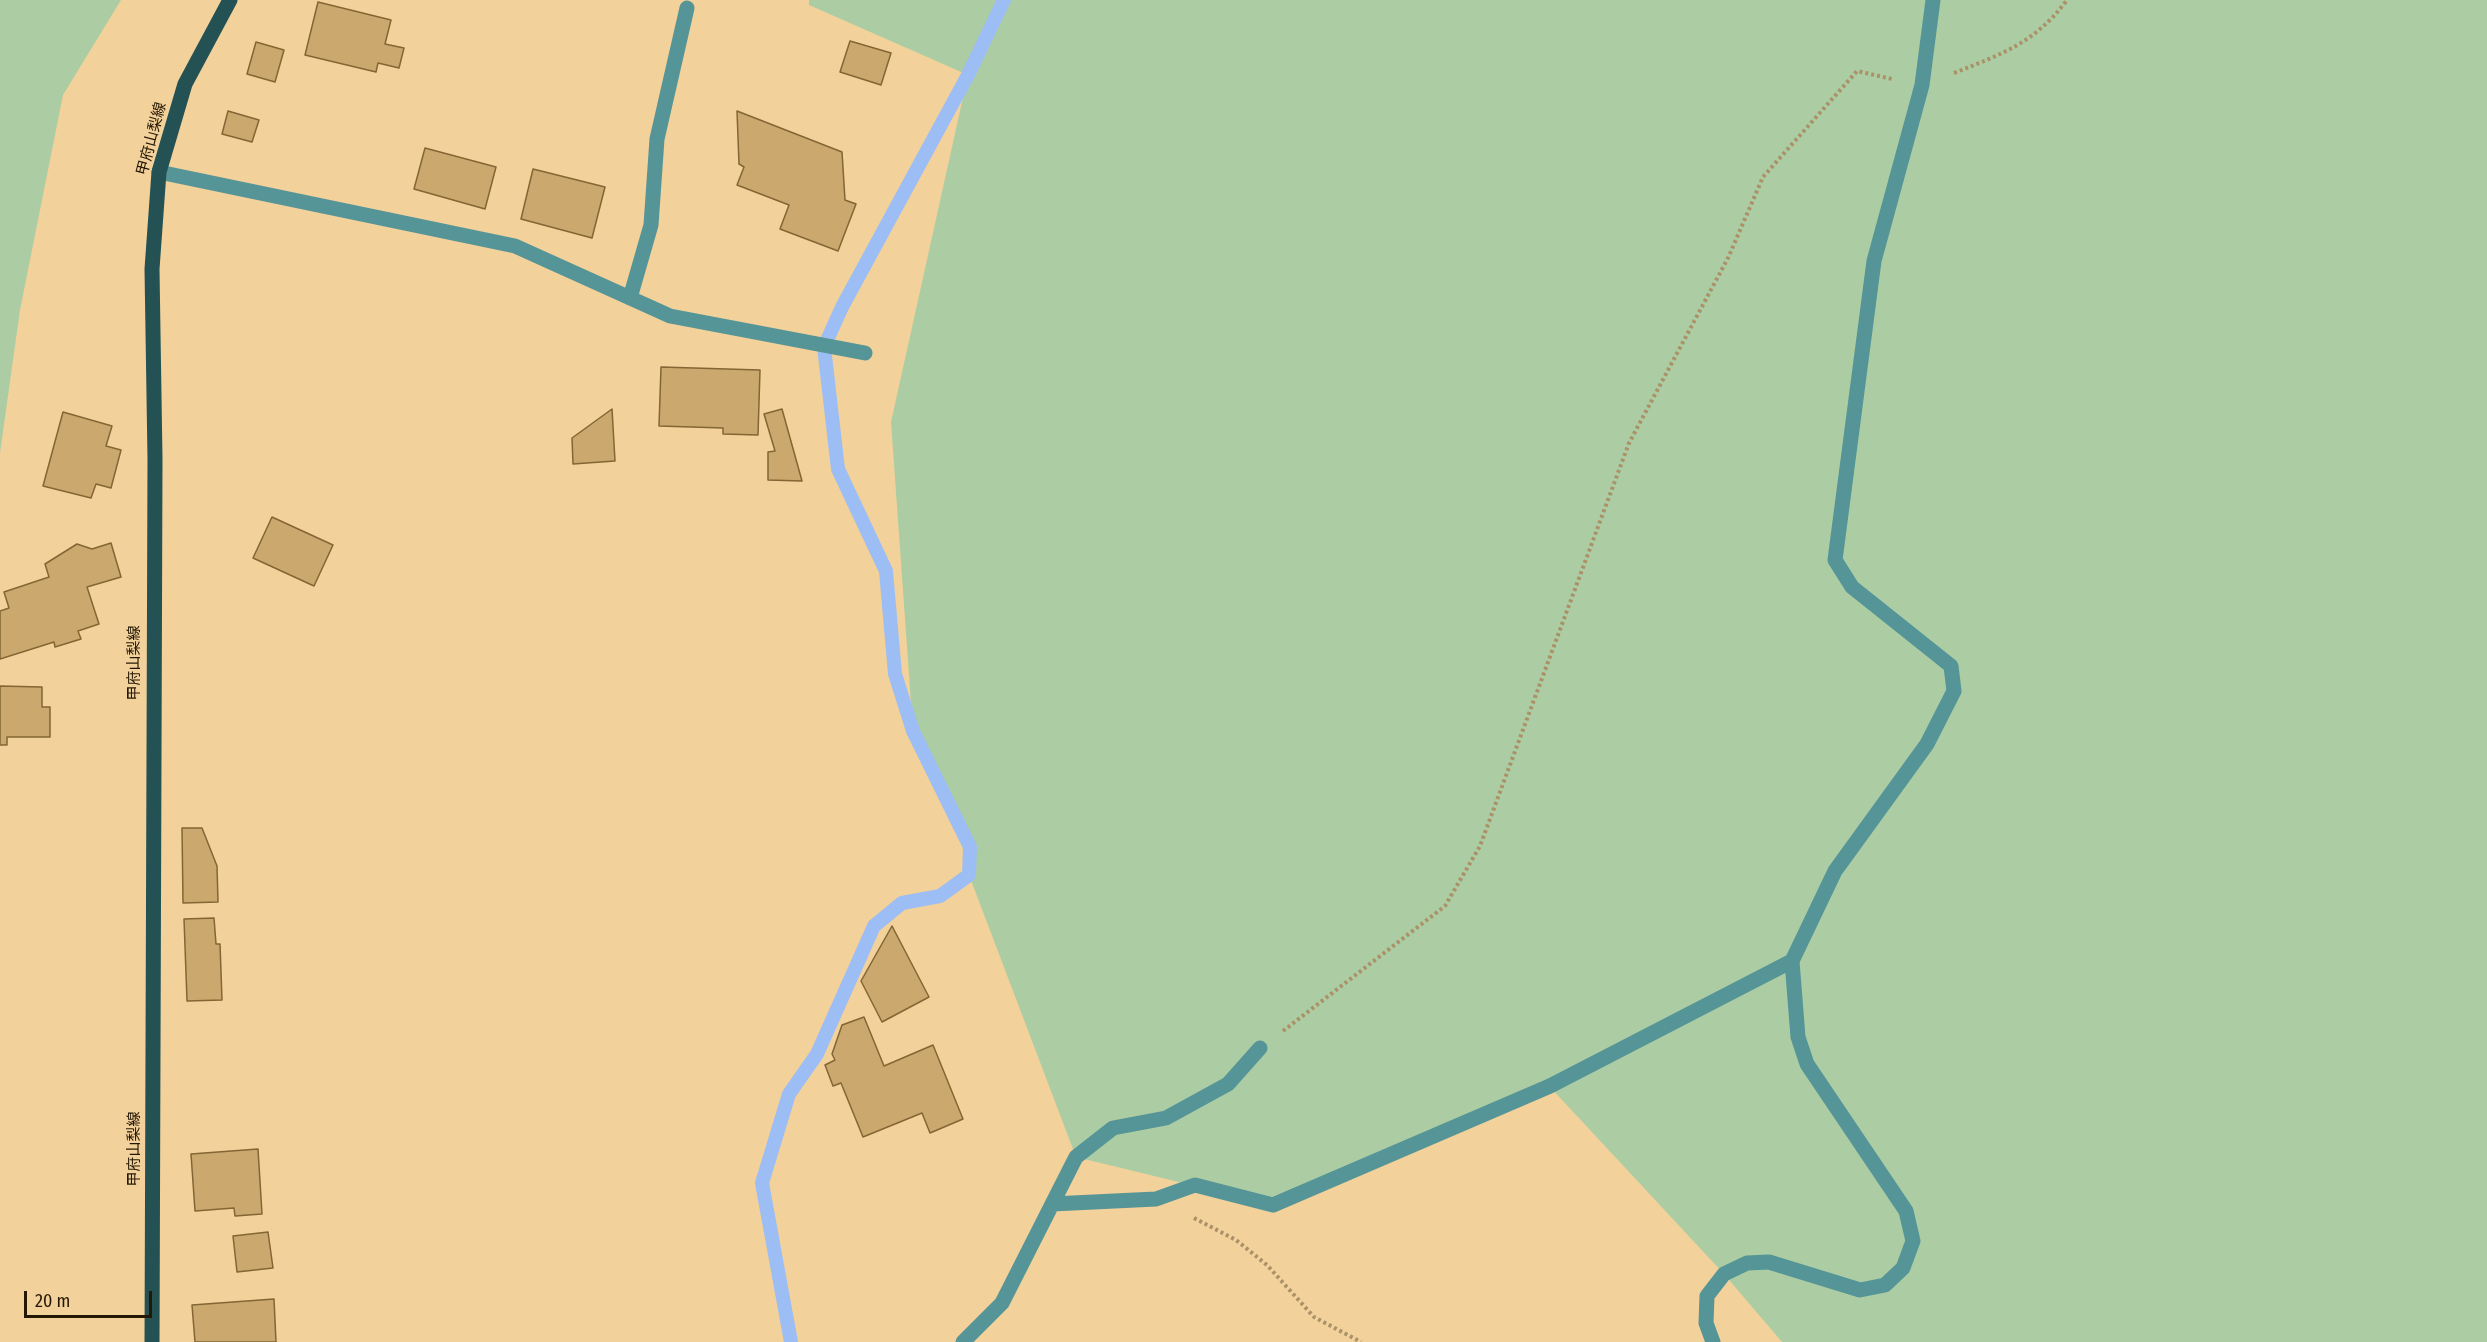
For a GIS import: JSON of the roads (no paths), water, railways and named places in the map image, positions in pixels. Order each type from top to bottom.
[{"type":"main road","name":"甲府山梨線","points":[[152,1342],[155,459],[152,269],[159,172],[185,84],[230,0]]},
{"type":"lane","points":[[1713,1342],[1706,1323],[1707,1296],[1724,1274],[1748,1263],[1769,1262],[1860,1290],[1885,1285],[1904,1268],[1912,1241],[1906,1211],[1808,1064],[1798,1037],[1792,961],[1835,871],[1927,744],[1954,691],[1951,666],[1852,587],[1835,560],[1874,261],[1922,85],[1933,0]]},
{"type":"lane","points":[[630,298],[651,225],[657,139],[687,8]]},
{"type":"lane","points":[[159,172],[515,246],[670,316],[865,353]]},
{"type":"lane","points":[[1052,1204],[1156,1199],[1195,1185],[1273,1205],[1550,1086],[1792,961]]},
{"type":"lane","points":[[963,1342],[1002,1303],[1076,1157],[1113,1128],[1166,1118],[1228,1084],[1260,1048]]},
{"type":"waterway","points":[[791,1342],[762,1183],[789,1094],[817,1054],[874,926],[902,903],[940,896],[969,875],[970,847],[913,731],[895,674],[886,571],[838,469],[824,347],[842,307],[968,75],[1004,0]]}]
